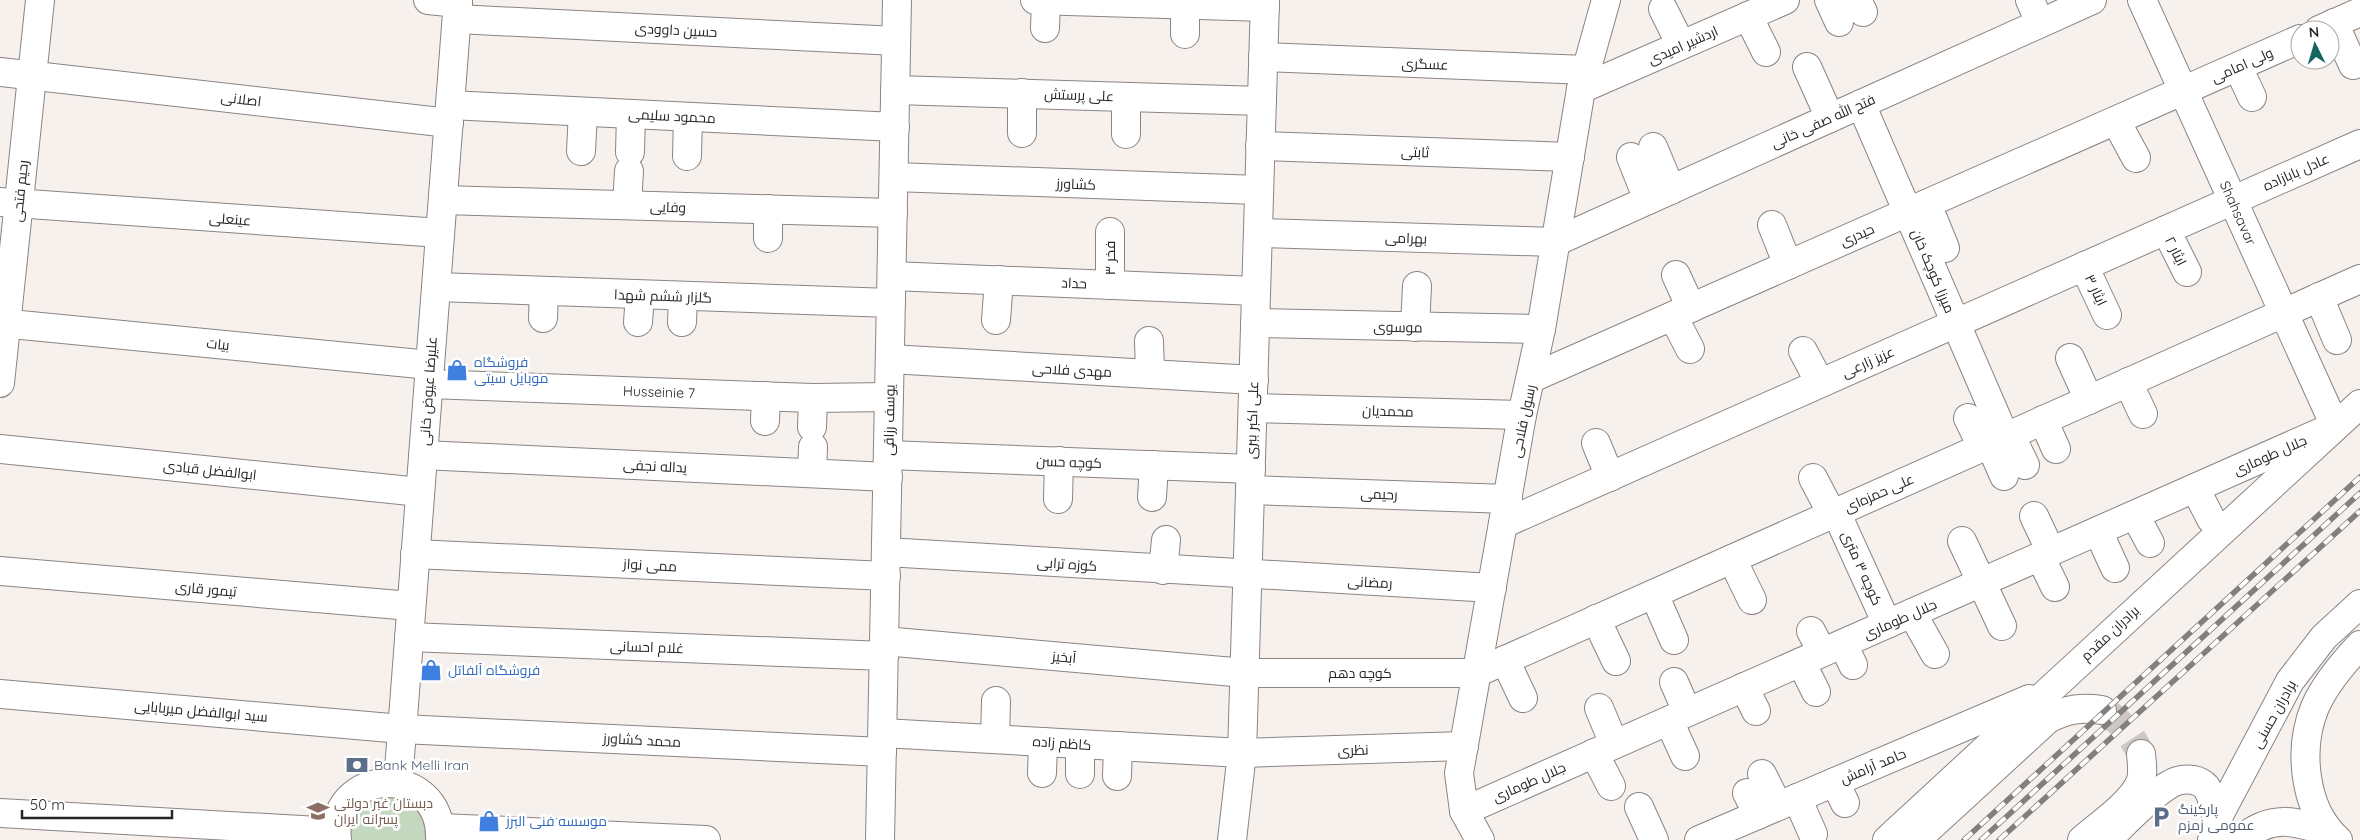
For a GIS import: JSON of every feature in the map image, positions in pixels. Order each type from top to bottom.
[{"type":"street","name":"رحیم فتحی","points":[[0,383],[9,203],[32,74],[40,0]]},
{"type":"street","name":"حسین داوودی","points":[[428,0],[458,8],[896,41]]},
{"type":"street","name":"یوسف رزاقی","points":[[880,840],[897,0]]},
{"type":"street","points":[[1035,0],[1185,5],[1265,4]]},
{"type":"street","points":[[1045,28],[1046,0]]},
{"type":"street","name":"رسول فلاحی","points":[[1480,840],[1464,811],[1459,773],[1522,415],[1532,378],[1584,80],[1606,0]]},
{"type":"street","name":"اردشیر امیدی","points":[[1584,80],[1681,46],[1785,0]]},
{"type":"street","name":"فتح الله صفی خانی","points":[[1555,242],[1861,104],[2035,12],[2092,0]]},
{"type":"street","name":"Shahsavar","points":[[2142,0],[2335,426]]},
{"type":"street","name":"علی اکبر ببری","points":[[1232,840],[1242,753],[1265,4]]},
{"type":"street","points":[[1185,5],[1185,34]]},
{"type":"street","name":"علیرضا عیوض خانی","points":[[398,783],[458,8]]},
{"type":"street","points":[[1663,9],[1681,46]]},
{"type":"street","points":[[2340,20],[2360,12]]},
{"type":"street","points":[[1748,16],[1766,52]]},
{"type":"street","name":"ولی امامی","points":[[2183,91],[2290,44]]},
{"type":"street","points":[[2340,46],[2353,65]]},
{"type":"street","name":"عسگری","points":[[1263,57],[1584,80]]},
{"type":"street","points":[[1807,67],[1830,118]]},
{"type":"street","points":[[2238,67],[2252,97]]},
{"type":"street","name":"اصلانی","points":[[0,72],[450,114]]},
{"type":"street","name":"علی پرستش","points":[[895,90],[1262,101]]},
{"type":"street","name":"حیدری","points":[[1532,378],[2183,91]]},
{"type":"street","points":[[1022,94],[1022,132]]},
{"type":"street","points":[[1126,97],[1126,134]]},
{"type":"street","name":"میرزا کوچک خان","points":[[1861,104],[1917,208],[1997,440]]},
{"type":"street","points":[[581,151],[583,112]]},
{"type":"street","name":"محمود سلیمی","points":[[450,114],[583,112],[895,127]]},
{"type":"street","points":[[627,205],[631,114]]},
{"type":"street","points":[[687,156],[688,117]]},
{"type":"street","points":[[2116,121],[2136,158]]},
{"type":"street","name":"عادل بابازاده","points":[[2232,200],[2360,144]]},
{"type":"street","name":"ثابتی","points":[[1260,146],[1570,157]]},
{"type":"street","points":[[1642,152],[1660,195]]},
{"type":"street","name":"کشاورز","points":[[894,178],[1259,190]]},
{"type":"street","name":"وفایی","points":[[443,200],[893,213]]},
{"type":"street","name":"عزیز زارعی","points":[[1506,512],[1610,477],[2232,200]]},
{"type":"street","name":"عینعلی","points":[[9,203],[440,233]]},
{"type":"street","points":[[1917,208],[1945,248]]},
{"type":"street","points":[[768,209],[768,238]]},
{"type":"street","points":[[1772,225],[1788,265]]},
{"type":"street","name":"ایثار ۲","points":[[2166,230],[2187,272]]},
{"type":"street","name":"فخر ۳","points":[[1110,232],[1110,285]]},
{"type":"street","name":"بهرامی","points":[[1258,233],[1555,242]]},
{"type":"street","name":"ایثار ۳","points":[[2084,266],[2107,315]]},
{"type":"street","points":[[1676,275],[1690,349]]},
{"type":"street","name":"حداد","points":[[892,276],[1256,291]]},
{"type":"street","name":"علی حمزه‌ای","points":[[1476,673],[2360,279]]},
{"type":"street","points":[[996,320],[999,280]]},
{"type":"street","points":[[1415,327],[1417,286]]},
{"type":"street","name":"گلزار ششم شهدا","points":[[436,287],[640,295],[683,310],[891,303]]},
{"type":"street","points":[[543,318],[544,292]]},
{"type":"street","points":[[638,322],[640,295]]},
{"type":"street","points":[[2319,297],[2337,340]]},
{"type":"street","name":"موسوی","points":[[1255,323],[1540,329]]},
{"type":"street","name":"بیات","points":[[3,324],[429,374]]},
{"type":"street","points":[[1149,341],[1150,374]]},
{"type":"street","points":[[1803,351],[1820,383]]},
{"type":"street","points":[[2070,358],[2089,400]]},
{"type":"street","name":"مهدی فلاحی","points":[[890,359],[1254,380]]},
{"type":"street","name":"Husseinie 7","points":[[429,374],[766,408],[813,398],[889,397]]},
{"type":"street","points":[[2128,382],[2143,414]]},
{"type":"street","points":[[812,449],[813,398]]},
{"type":"street","name":"برادران مقدم","points":[[1887,840],[2360,404]]},
{"type":"street","name":"محمدیان","points":[[1253,408],[1522,415]]},
{"type":"street","points":[[1968,418],[1997,440],[2014,470]]},
{"type":"street","points":[[2043,420],[2056,449]]},
{"type":"street","name":"جلال طوماری","points":[[1464,811],[2335,426]]},
{"type":"street","points":[[1596,443],[1610,477]]},
{"type":"street","name":"ابوالفضل قبادی","points":[[0,449],[420,492]]},
{"type":"street","name":"یداله نجفی","points":[[423,454],[812,449],[888,466]]},
{"type":"street","points":[[1058,499],[1059,461]]},
{"type":"street","name":"کوچه حسن","points":[[888,466],[1059,461],[1154,465],[1250,479]]},
{"type":"street","points":[[1152,497],[1154,465]]},
{"type":"street","name":"کوچه ۳ متری","points":[[1813,478],[1834,513],[1887,624]]},
{"type":"street","name":"رحیمی","points":[[1250,479],[1506,512]]},
{"type":"street","points":[[2195,488],[2211,519]]},
{"type":"street","points":[[2135,515],[2150,543]]},
{"type":"street","points":[[2034,516],[2055,587]]},
{"type":"street","points":[[2098,531],[2115,568]]},
{"type":"street","points":[[1163,570],[1166,540]]},
{"type":"street","points":[[1962,541],[1980,583],[2002,626]]},
{"type":"street","name":"ممی نواز","points":[[415,554],[886,564]]},
{"type":"street","points":[[1732,558],[1752,600]]},
{"type":"street","name":"کوزه ترابی","points":[[886,564],[1085,574],[1163,570],[1248,575]]},
{"type":"street","name":"تیمور قاری","points":[[0,571],[411,606]]},
{"type":"street","name":"رمضانی","points":[[1248,575],[1492,588]]},
{"type":"street","points":[[1654,594],[1674,640]]},
{"type":"street","name":"برادران حسنی","points":[[2214,830],[2290,681],[2324,637],[2360,604]]},
{"type":"street","points":[[1912,613],[1935,654]]},
{"type":"street","points":[[1596,620],[1616,661]]},
{"type":"street","name":"غلام احسانی","points":[[409,637],[884,649]]},
{"type":"street","points":[[2334,836],[2315,806],[2306,773],[2307,740],[2315,707],[2340,666],[2360,645]]},
{"type":"street","name":"آبخیز","points":[[884,649],[1061,668],[1245,673]]},
{"type":"street","points":[[1816,692],[1826,651]]},
{"type":"street","points":[[1505,660],[1523,698]]},
{"type":"street","name":"کوچه دهم","points":[[1245,673],[1476,673]]},
{"type":"street","points":[[1674,682],[1685,756]]},
{"type":"street","points":[[1744,687],[1756,711]]},
{"type":"street","name":"حامد آرامش","points":[[1701,840],[1762,807],[1840,792],[2046,692]]},
{"type":"street","name":"سید ابوالفضل میربابایی","points":[[0,694],[402,729]]},
{"type":"street","points":[[995,739],[996,701]]},
{"type":"street","points":[[1916,840],[2048,719],[2071,709],[2084,707],[2102,710]]},
{"type":"street","points":[[1599,708],[1611,786]]},
{"type":"street","name":"محمد کشاورز","points":[[402,729],[882,743]]},
{"type":"street","name":"کاظم زاده","points":[[882,743],[995,739],[1242,753]]},
{"type":"street","points":[[1042,773],[1043,742]]},
{"type":"street","points":[[1080,745],[1080,774]]},
{"type":"street","points":[[1117,776],[1118,746]]},
{"type":"street","name":"نظری","points":[[1242,753],[1464,746]]},
{"type":"street","points":[[2082,840],[2126,801],[2139,785],[2143,770],[2141,754]]},
{"type":"street","points":[[2107,840],[2160,792],[2177,781],[2192,779],[2205,786],[2213,799],[2214,830]]},
{"type":"street","points":[[0,813],[227,833],[337,836],[339,818],[345,805],[368,786],[382,782],[398,783],[413,788],[427,798],[436,812],[440,834],[706,840]]},
{"type":"street","points":[[1639,807],[1654,840]]},
{"type":"street","points":[[1762,807],[1813,834]]},
{"type":"street","points":[[2240,840],[2252,830],[2277,822],[2300,822],[2334,836]]},
{"type":"green space","points":[[372,794],[415,799],[431,840],[346,840],[347,823]]},
{"type":"tunnel","points":[[2102,710],[2125,729],[2141,754]]},
{"type":"railway","points":[[1964,840],[2360,477]]},
{"type":"railway","points":[[1981,840],[2360,493]]},
{"type":"railway","points":[[1999,840],[2360,511]]},
{"type":"place","name":"فروشگاه موبایل سیتی","points":[[457,370]]},
{"type":"place","name":"فروشگاه آلفاتل","points":[[431,670]]},
{"type":"place","name":"Bank Melli Iran","points":[[357,765]]},
{"type":"place","name":"دبستان غبر دولتی پسرانه ایران","points":[[318,811]]},
{"type":"place","name":"پارکینگ عمومی زمزم","points":[[2161,817]]},
{"type":"place","name":"موسسه فنی البرز","points":[[489,821]]}]
